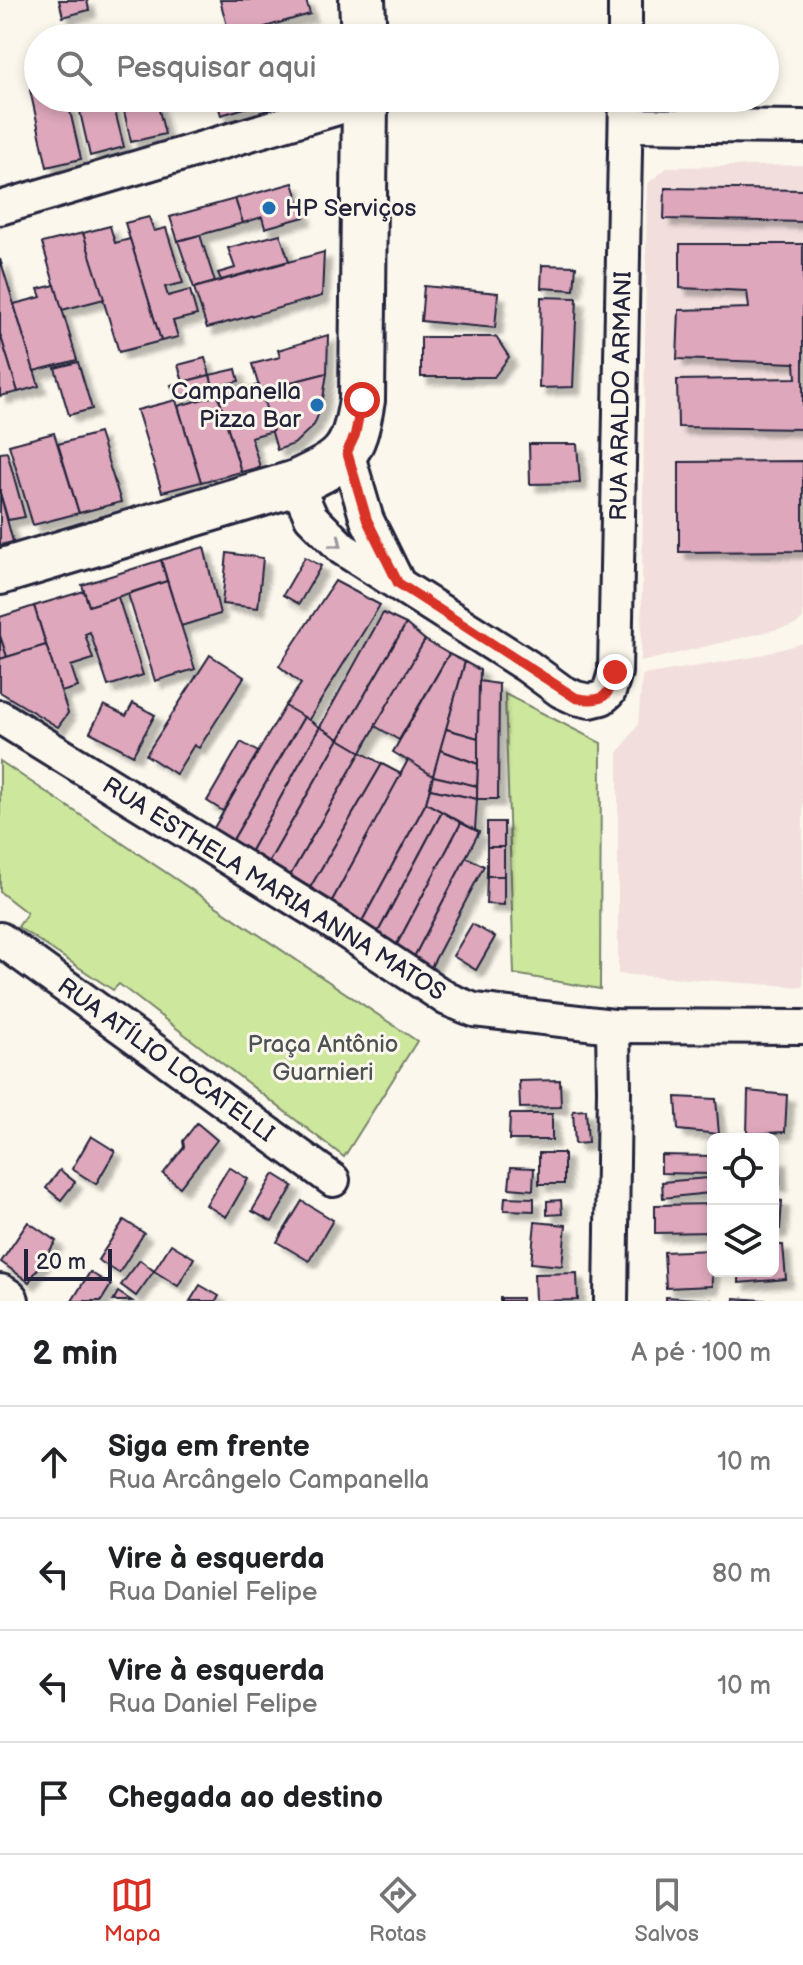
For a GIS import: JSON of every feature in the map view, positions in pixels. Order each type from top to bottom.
[{"type":"street","points":[[362,0],[363,24]]},
{"type":"street","points":[[625,0],[625,24]]},
{"type":"street","points":[[0,208],[321,112]]},
{"type":"street","points":[[0,572],[296,483],[327,468],[347,452],[355,435],[362,400],[365,112]]},
{"type":"street","name":"RUA ARALDO ARMANI","points":[[398,583],[561,691],[590,701],[602,698],[609,692],[615,672],[626,112]]},
{"type":"street","points":[[637,112],[803,127]]},
{"type":"street","points":[[347,452],[367,520],[398,583]]},
{"type":"street","points":[[296,483],[311,517],[321,530],[343,549],[398,583]]},
{"type":"street","name":"RUA ESTHELA MARIA ANNA MATOS","points":[[0,717],[321,915],[447,999],[474,1010],[613,1026],[803,1027]]},
{"type":"street","name":"RUA ATÍLIO LOCATELLI","points":[[0,939],[333,1180]]},
{"type":"street","points":[[611,1301],[613,1026]]},
{"type":"street","points":[[0,1297],[6,1301]]},
{"type":"shaded area","points":[[803,165],[803,619],[795,625],[641,662],[647,184],[668,167]]},
{"type":"shaded area","points":[[803,643],[803,987],[618,974],[618,753],[638,725],[642,675],[754,657]]},
{"type":"green space","points":[[505,694],[601,743],[600,989],[514,974]]},
{"type":"green space","name":"Praça Antônio Guarnieri","points":[[0,761],[417,1041],[344,1157],[119,984],[113,990],[18,927],[27,913],[0,892]]},
{"type":"building","points":[[59,0],[87,0],[89,10],[63,17]]},
{"type":"building","points":[[220,0],[306,0],[310,14],[275,24],[226,24]]},
{"type":"building","points":[[35,112],[70,112],[81,159],[47,167]]},
{"type":"building","points":[[80,112],[115,112],[124,147],[90,156]]},
{"type":"building","points":[[124,112],[160,112],[165,134],[131,142]]},
{"type":"building","name":"HP Serviços","points":[[293,183],[304,217],[265,228],[262,217],[243,223],[235,199]]},
{"type":"building","points":[[665,188],[803,190],[803,222],[664,219]]},
{"type":"building","points":[[235,199],[243,223],[178,241],[170,217]]},
{"type":"building","points":[[149,217],[154,231],[166,228],[183,283],[165,287],[168,296],[190,290],[197,315],[173,321],[178,337],[161,341],[125,223]]},
{"type":"building","points":[[110,226],[115,243],[130,239],[161,341],[119,352],[83,233]]},
{"type":"building","points":[[83,233],[104,299],[62,310],[42,243]]},
{"type":"building","points":[[280,234],[289,261],[221,280],[218,273],[235,268],[228,248]]},
{"type":"building","points":[[200,235],[215,282],[194,288],[178,241]]},
{"type":"building","points":[[680,244],[803,244],[803,429],[678,427],[677,380],[796,378],[795,363],[677,359],[679,310],[749,308],[747,291],[680,288]]},
{"type":"building","points":[[324,252],[322,296],[207,328],[194,288]]},
{"type":"building","points":[[0,259],[39,386],[18,392],[0,334]]},
{"type":"building","points":[[542,265],[576,266],[574,290],[541,288]]},
{"type":"building","points":[[55,285],[77,360],[34,371],[14,304],[41,297],[38,289]]},
{"type":"building","points":[[424,286],[498,293],[495,328],[421,321]]},
{"type":"building","points":[[541,297],[577,298],[573,387],[539,388]]},
{"type":"building","points":[[0,334],[18,392],[0,396]]},
{"type":"building","points":[[328,335],[327,373],[260,390],[252,364],[280,357],[278,350]]},
{"type":"building","points":[[421,337],[496,337],[509,357],[494,377],[421,377]]},
{"type":"building","points":[[205,358],[210,375],[183,382],[178,365]]},
{"type":"building","points":[[78,362],[92,409],[69,415],[55,368]]},
{"type":"building","points":[[236,369],[239,381],[213,387],[210,375]]},
{"type":"building","points":[[327,373],[322,405],[314,425],[294,444],[277,450],[260,390]]},
{"type":"building","points":[[210,375],[213,387],[175,397],[171,385]]},
{"type":"building","points":[[259,385],[273,431],[251,437],[260,467],[241,472],[218,395]]},
{"type":"building","points":[[218,395],[241,472],[201,482],[178,406]]},
{"type":"building","points":[[176,400],[201,482],[162,492],[137,410]]},
{"type":"building","points":[[54,433],[79,513],[33,525],[9,445]]},
{"type":"building","points":[[99,433],[121,502],[79,513],[58,444]]},
{"type":"building","points":[[529,444],[577,444],[580,483],[530,484]]},
{"type":"building","points":[[7,452],[25,517],[8,520],[0,493],[0,453]]},
{"type":"building","points":[[803,461],[803,551],[679,552],[679,462]]},
{"type":"building","points":[[0,493],[13,542],[0,545]]},
{"type":"building","points":[[204,547],[220,614],[181,626],[161,560]]},
{"type":"building","points":[[227,553],[263,558],[258,608],[222,604]]},
{"type":"building","points":[[305,557],[321,566],[299,604],[283,595]]},
{"type":"building","points":[[161,560],[167,581],[89,606],[82,585]]},
{"type":"building","points":[[167,581],[195,669],[155,681],[128,594]]},
{"type":"building","points":[[335,581],[380,605],[308,721],[285,706],[301,684],[279,666]]},
{"type":"building","points":[[84,591],[89,606],[118,597],[143,675],[108,686],[90,632],[85,634],[93,659],[71,666],[78,687],[61,692],[34,606]]},
{"type":"building","points":[[34,606],[46,645],[7,657],[0,636],[0,617]]},
{"type":"building","points":[[383,613],[406,624],[339,739],[320,727]]},
{"type":"building","points":[[406,624],[425,640],[361,752],[339,739]]},
{"type":"building","points":[[0,636],[7,657],[0,659]]},
{"type":"building","points":[[425,640],[449,654],[399,740],[375,726]]},
{"type":"building","points":[[46,645],[68,713],[58,727],[0,692],[0,659]]},
{"type":"building","points":[[449,654],[465,662],[433,776],[393,752]]},
{"type":"building","points":[[210,655],[244,677],[199,748],[194,745],[176,774],[146,755]]},
{"type":"building","points":[[465,662],[480,670],[478,738],[446,729]]},
{"type":"building","points":[[479,681],[499,684],[498,799],[477,799]]},
{"type":"building","points":[[133,703],[155,715],[133,755],[90,732],[104,705],[126,716]]},
{"type":"building","points":[[285,706],[304,717],[230,845],[211,833]]},
{"type":"building","points":[[304,717],[320,727],[248,856],[230,845]]},
{"type":"building","points":[[320,727],[339,739],[266,867],[248,856]]},
{"type":"building","points":[[446,729],[478,738],[478,764],[440,750]]},
{"type":"building","points":[[339,739],[361,752],[287,881],[266,867]]},
{"type":"building","points":[[241,742],[258,752],[223,811],[207,801]]},
{"type":"building","points":[[440,750],[478,764],[477,786],[433,776]]},
{"type":"building","points":[[361,752],[382,764],[307,893],[287,881]]},
{"type":"building","points":[[408,760],[433,776],[426,803],[360,925],[329,906]]},
{"type":"building","points":[[382,764],[401,774],[329,906],[307,893]]},
{"type":"building","points":[[433,776],[477,786],[477,799],[430,789]]},
{"type":"building","points":[[430,789],[477,799],[475,830],[426,803]]},
{"type":"building","points":[[426,803],[442,812],[376,936],[360,925]]},
{"type":"building","points":[[442,812],[461,823],[395,948],[376,936]]},
{"type":"building","points":[[487,822],[504,822],[504,847],[487,847]]},
{"type":"building","points":[[461,823],[479,832],[413,959],[395,948]]},
{"type":"building","points":[[487,847],[504,847],[504,876],[487,876]]},
{"type":"building","points":[[466,857],[484,866],[430,969],[413,959]]},
{"type":"building","points":[[487,876],[504,876],[504,905],[486,904]]},
{"type":"building","points":[[472,924],[495,937],[476,970],[453,956]]},
{"type":"building","points":[[560,1080],[561,1107],[520,1108],[519,1081]]},
{"type":"building","points":[[748,1091],[787,1095],[785,1132],[747,1133]]},
{"type":"building","points":[[676,1097],[716,1099],[719,1133],[678,1130]]},
{"type":"building","points":[[586,1110],[588,1143],[575,1144],[573,1111]]},
{"type":"building","points":[[510,1114],[552,1114],[552,1140],[509,1140]]},
{"type":"building","points":[[197,1123],[217,1140],[180,1187],[163,1174],[184,1147],[183,1141]]},
{"type":"building","points":[[91,1136],[115,1151],[96,1184],[72,1169]]},
{"type":"building","points":[[539,1153],[564,1153],[564,1184],[539,1184]]},
{"type":"building","points":[[661,1155],[707,1156],[707,1174],[661,1173]]},
{"type":"building","points":[[229,1167],[248,1179],[226,1217],[206,1205]]},
{"type":"building","points":[[511,1167],[534,1168],[533,1190],[509,1188]]},
{"type":"building","points":[[60,1170],[75,1182],[61,1200],[46,1188]]},
{"type":"building","points":[[274,1174],[293,1186],[272,1222],[252,1211]]},
{"type":"building","points":[[707,1178],[707,1193],[663,1198],[662,1182]]},
{"type":"building","points":[[505,1197],[534,1198],[534,1211],[504,1210]]},
{"type":"building","points":[[561,1200],[562,1214],[547,1215],[547,1201]]},
{"type":"building","points":[[302,1201],[333,1220],[309,1261],[277,1242]]},
{"type":"building","points":[[779,1201],[782,1201],[779,1229]]},
{"type":"building","points":[[707,1204],[707,1232],[655,1233],[655,1205]]},
{"type":"building","points":[[124,1220],[144,1233],[119,1273],[98,1260]]},
{"type":"building","points":[[28,1222],[56,1241],[29,1282],[1,1262]]},
{"type":"building","points":[[535,1222],[566,1225],[562,1266],[531,1263]]},
{"type":"building","points":[[171,1244],[194,1258],[178,1286],[154,1271]]},
{"type":"building","points":[[779,1245],[783,1245],[786,1279],[739,1283],[739,1277],[779,1277]]},
{"type":"building","points":[[707,1250],[707,1277],[712,1277],[712,1286],[666,1288],[664,1252]]},
{"type":"building","points":[[140,1260],[154,1271],[136,1296],[121,1285]]},
{"type":"building","points":[[90,1272],[111,1285],[101,1301],[72,1301]]},
{"type":"building","points":[[577,1273],[578,1300],[535,1301],[534,1274]]},
{"type":"building","points":[[200,1285],[219,1296],[216,1301],[190,1301]]},
{"type":"building","points":[[118,1292],[132,1301],[113,1301]]},
{"type":"building","points":[[666,1297],[712,1300],[712,1301],[666,1301]]},
{"type":"building","points":[[500,1298],[522,1298],[522,1301],[500,1301]]},
{"type":"building","points":[[734,1298],[777,1301],[734,1301]]},
{"type":"place","name":"HP Serviços","points":[[269,208]]},
{"type":"place","name":"Campanella Pizza Bar","points":[[317,405]]},
{"type":"route","points":[[362,400],[355,435],[347,452],[367,520],[398,583],[576,698],[590,701],[602,698],[613,685],[615,672]]}]
